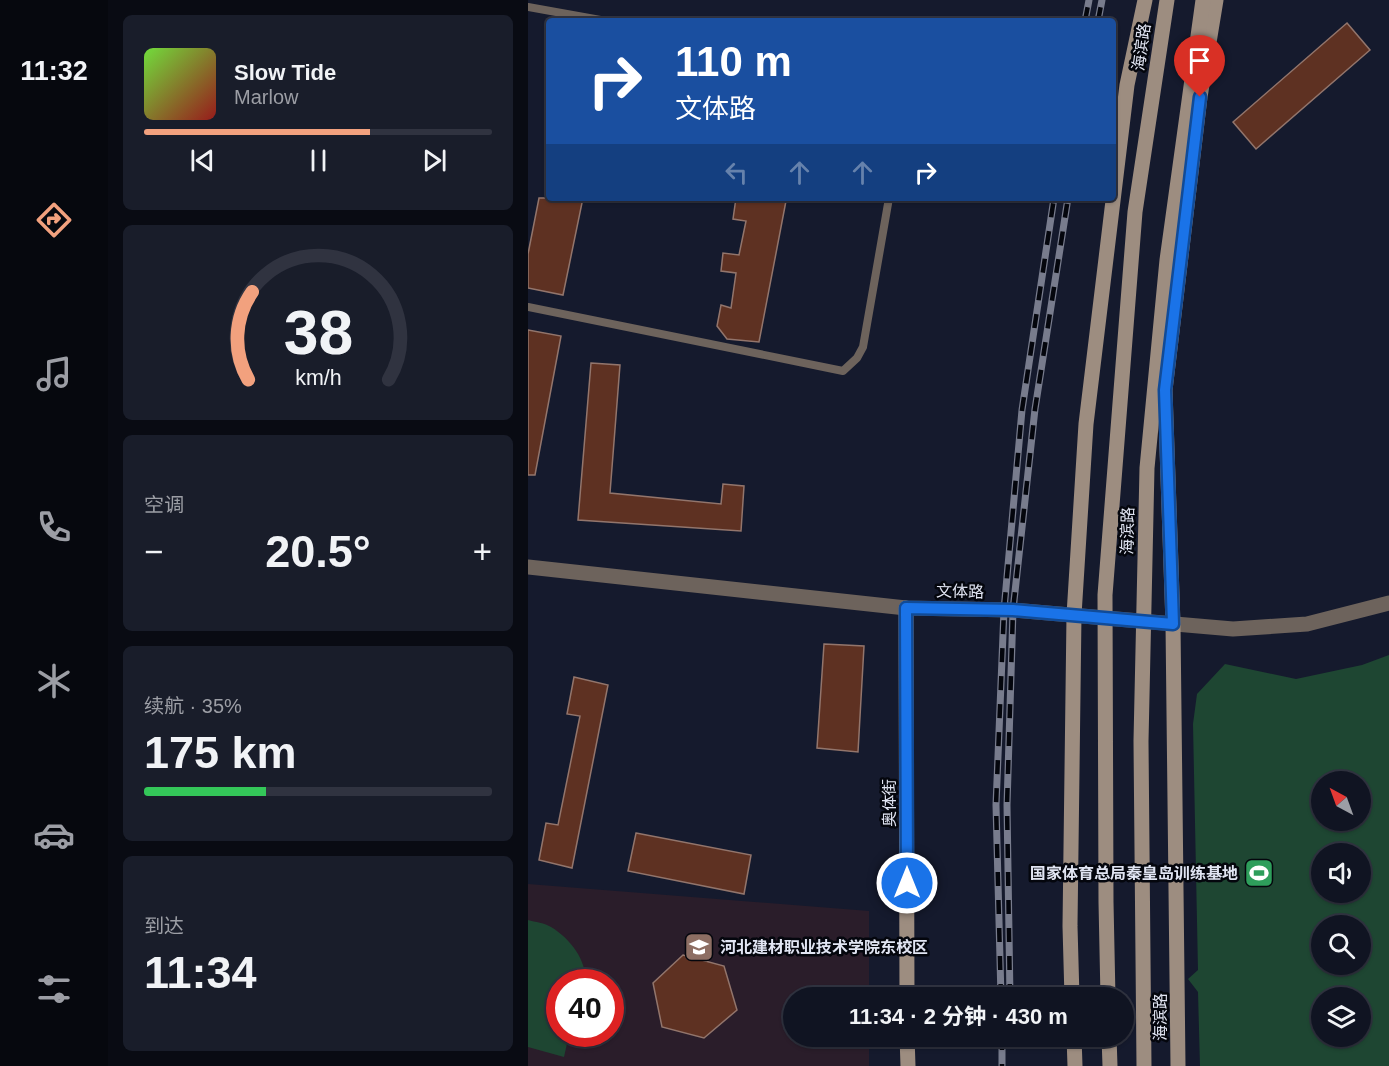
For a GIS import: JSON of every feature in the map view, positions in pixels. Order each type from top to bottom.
[{"type":"street","name":"海滨路","points":[[1116,176],[1127,85],[1145,0]]},
{"type":"street","name":"海滨路","points":[[1108,987],[1105,594],[1135,212],[1167,0]]},
{"type":"street","name":"海滨路","points":[[1144,1066],[1141,741],[1147,468],[1167,260],[1203,0]]},
{"type":"street","name":"海滨路","points":[[1178,1066],[1173,624],[1165,390],[1200,97],[1216,0]]},
{"type":"street","name":"海滨路","points":[[1072,987],[1070,927],[1074,615],[1086,424],[1113,201]]},
{"type":"street","name":"文体路","points":[[528,567],[906,608],[1013,610],[1233,629],[1307,624],[1389,603]]},
{"type":"street","name":"奥体街","points":[[906,608],[907,987]]},
{"type":"street","points":[[908,1047],[908,1066]]},
{"type":"street","points":[[1074,1047],[1075,1066]]},
{"type":"street","points":[[1109,1047],[1110,1066]]},
{"type":"lane","points":[[528,7],[589,18]]},
{"type":"lane","points":[[528,307],[843,371],[857,358],[863,347],[889,201]]},
{"type":"shaded area","name":"河北建材职业技术学院东校区","points":[[528,884],[869,911],[869,987],[783,987],[783,1047],[869,1047],[869,1066],[528,1066]]},
{"type":"green space","name":"国家体育总局秦皇岛训练基地","points":[[1389,655],[1389,1066],[1200,1066],[1198,992],[1188,979],[1198,970],[1193,724],[1197,694],[1225,664],[1296,679],[1362,665]]},
{"type":"green space","points":[[528,920],[546,924],[565,938],[576,951],[584,969],[546,969],[546,1047],[566,1047],[564,1057],[528,1047]]},
{"type":"building","points":[[1347,23],[1370,50],[1256,149],[1233,122]]},
{"type":"building","points":[[539,198],[546,198],[546,201],[582,201],[563,295],[528,288],[528,254]]},
{"type":"building","points":[[736,201],[786,201],[759,342],[727,339],[717,326],[721,305],[731,308],[736,273],[721,271],[723,253],[739,255],[746,221],[733,219]]},
{"type":"building","points":[[528,330],[561,336],[535,475],[528,475]]},
{"type":"building","points":[[591,363],[620,365],[610,493],[721,504],[723,484],[744,486],[741,531],[578,520]]},
{"type":"building","points":[[824,644],[864,646],[858,752],[817,748]]},
{"type":"building","points":[[574,677],[608,685],[572,868],[539,860],[546,823],[558,825],[580,716],[567,714]]},
{"type":"building","points":[[636,833],[751,855],[744,894],[628,871]]},
{"type":"building","points":[[683,955],[724,966],[737,1010],[704,1038],[662,1027],[653,983]]},
{"type":"railway","points":[[1086,18],[1089,0]]},
{"type":"railway","points":[[1099,18],[1102,0]]},
{"type":"railway","points":[[1001,987],[996,805],[1004,610],[1022,410],[1054,201]]},
{"type":"railway","points":[[1010,987],[1007,805],[1013,610],[1035,409],[1068,201]]},
{"type":"railway","points":[[1002,1047],[1002,1066]]},
{"type":"place","name":"国家体育总局秦皇岛训练基地","points":[[1259,873]]},
{"type":"place","name":"河北建材职业技术学院东校区","points":[[699,947]]},
{"type":"route","points":[[907,883],[906,608],[1013,610],[1173,624],[1165,390],[1200,97]]}]
